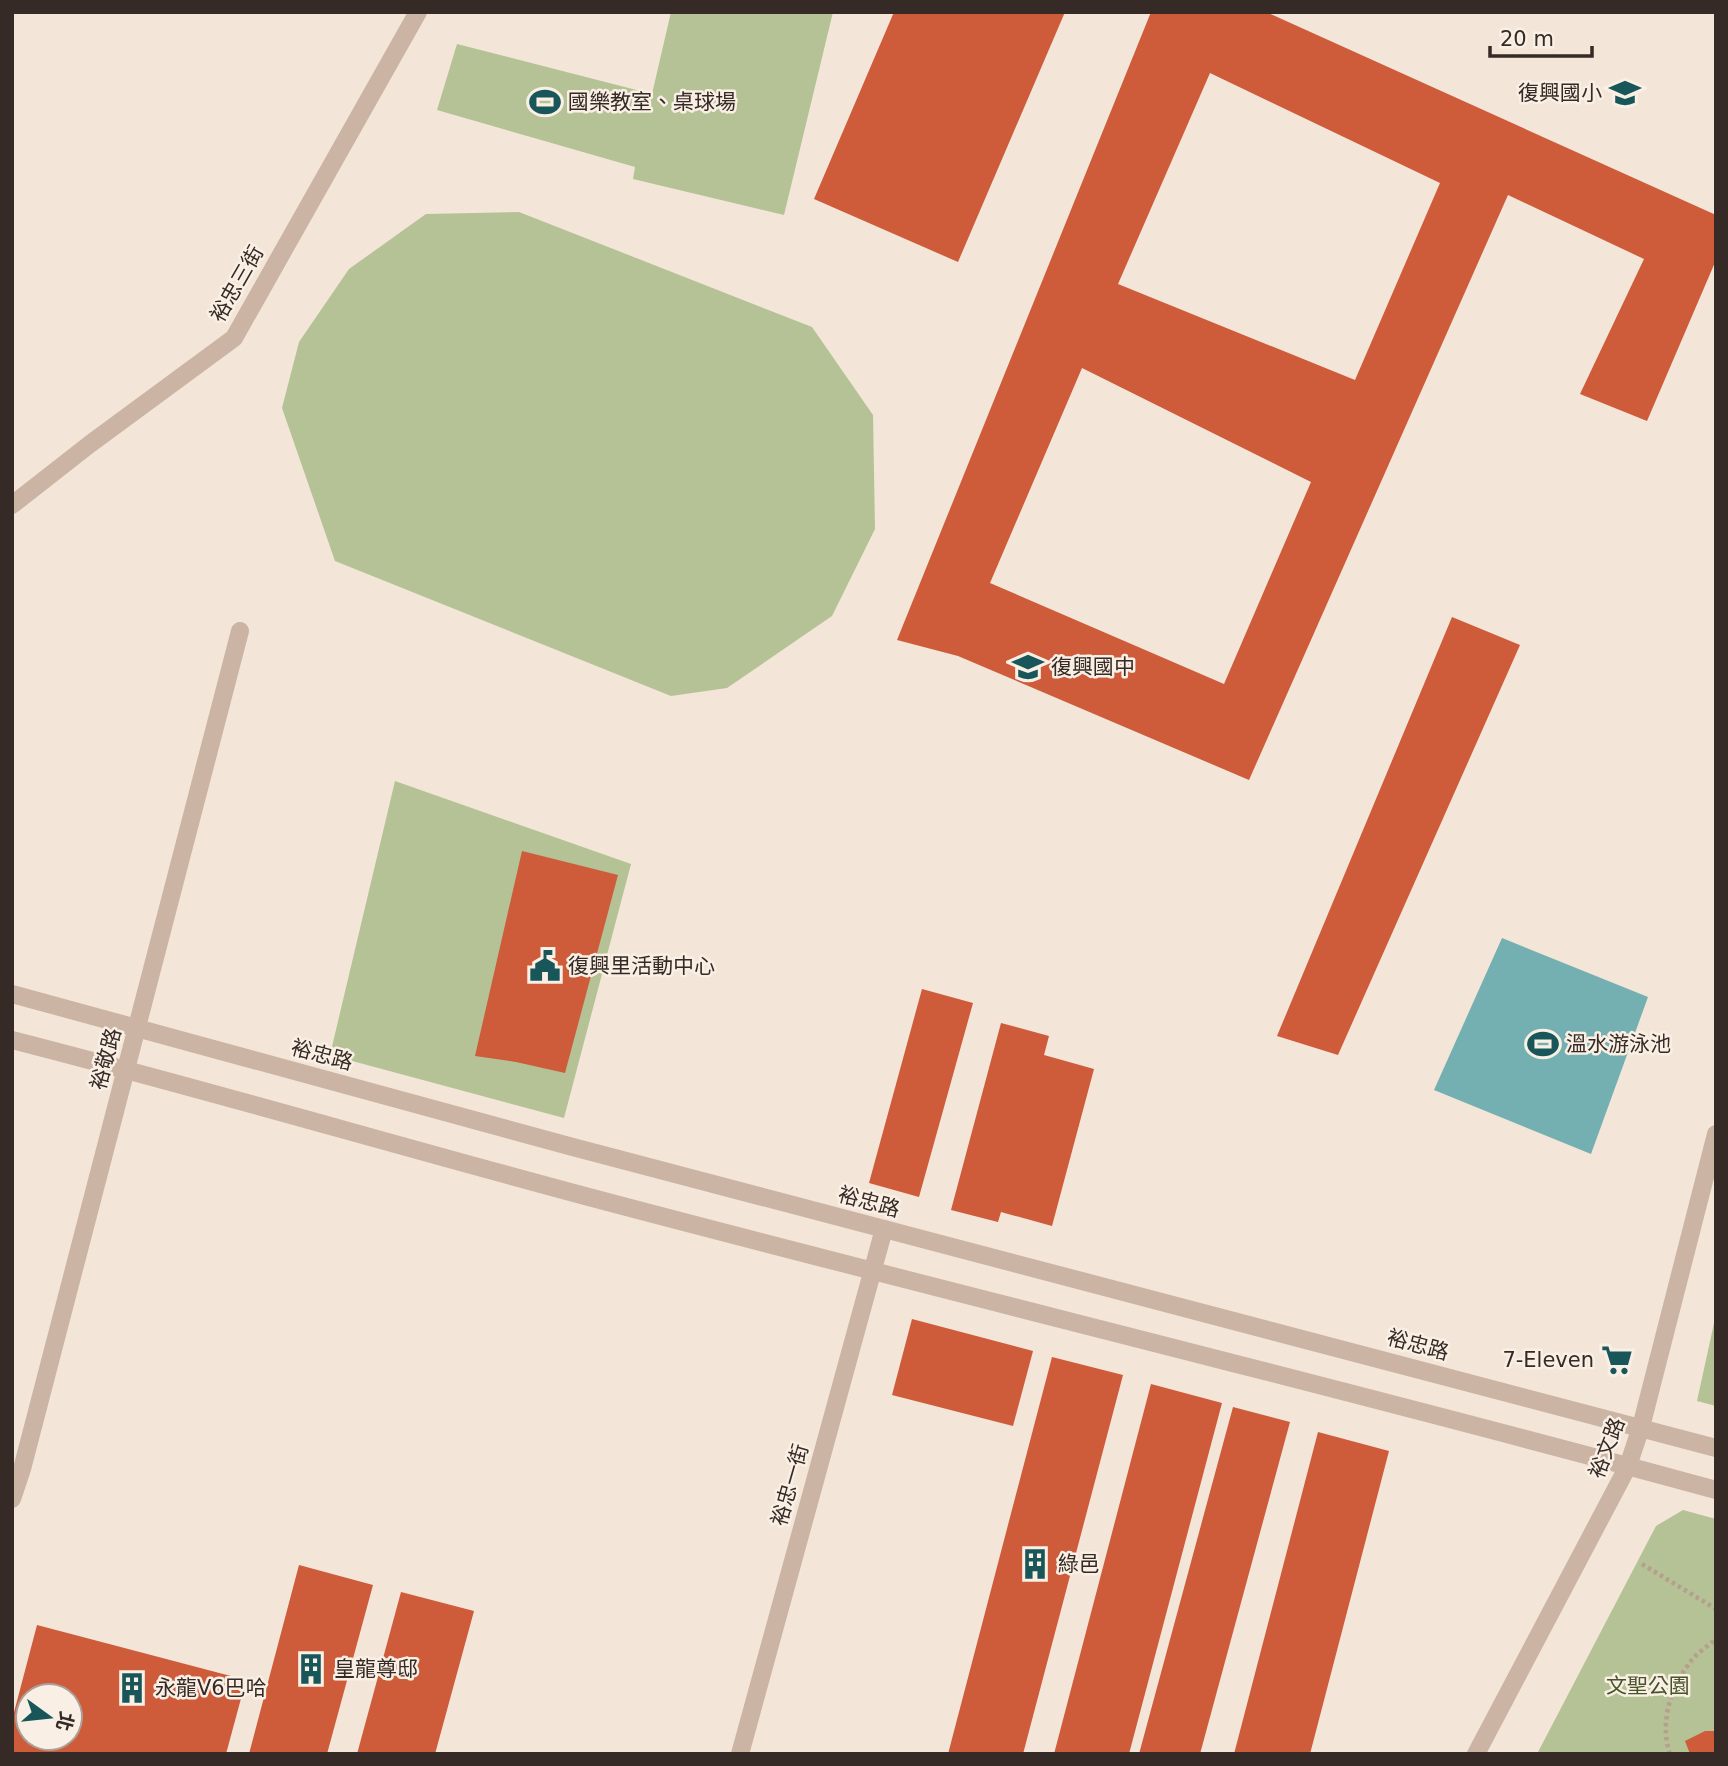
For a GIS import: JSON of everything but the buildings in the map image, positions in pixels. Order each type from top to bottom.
[{"type":"street","name":"裕忠三街","points":[[12,506],[90,444],[234,338],[418,12]]},
{"type":"street","name":"裕敬路","points":[[12,1499],[138,1029],[240,631]]},
{"type":"street","name":"裕忠路","points":[[12,994],[884,1229],[1716,1448]]},
{"type":"street","points":[[12,1040],[584,1195],[1716,1490]]},
{"type":"street","name":"裕文路","points":[[1476,1754],[1628,1466],[1641,1427],[1716,1134]]},
{"type":"street","name":"裕忠一街","points":[[740,1754],[884,1229]]},
{"type":"path","points":[[1642,1564],[1716,1609]]},
{"type":"path","points":[[1670,1754],[1667,1745],[1667,1714],[1675,1684],[1692,1659],[1716,1639]]},
{"type":"green space","points":[[671,12],[833,12],[784,215],[633,179],[635,167],[437,110],[457,44],[652,94]]},
{"type":"green space","points":[[519,212],[812,327],[873,415],[875,529],[832,616],[727,688],[671,696],[335,561],[282,408],[299,342],[349,269],[426,214]]},
{"type":"green space","points":[[395,781],[631,864],[564,1118],[330,1055]]},
{"type":"green space","points":[[1716,1314],[1716,1406],[1697,1401]]},
{"type":"green space","name":"文聖公園","points":[[1683,1510],[1716,1519],[1716,1754],[1537,1754],[1656,1526]]},
{"type":"water","name":"溫水游泳池","points":[[1502,938],[1648,997],[1591,1154],[1434,1090]]},
{"type":"place","name":"復興國小","points":[[1625,93]]},
{"type":"place","name":"國樂教室、桌球場","points":[[545,102]]},
{"type":"place","name":"復興國中","points":[[1028,667]]},
{"type":"place","name":"復興里活動中心","points":[[545,966]]},
{"type":"place","name":"溫水游泳池","points":[[1543,1044]]},
{"type":"place","name":"7-Eleven","points":[[1617,1360]]},
{"type":"place","name":"綠邑","points":[[1035,1564]]},
{"type":"place","name":"皇龍尊邸","points":[[311,1669]]},
{"type":"place","name":"永龍V6巴哈","points":[[132,1688]]}]
